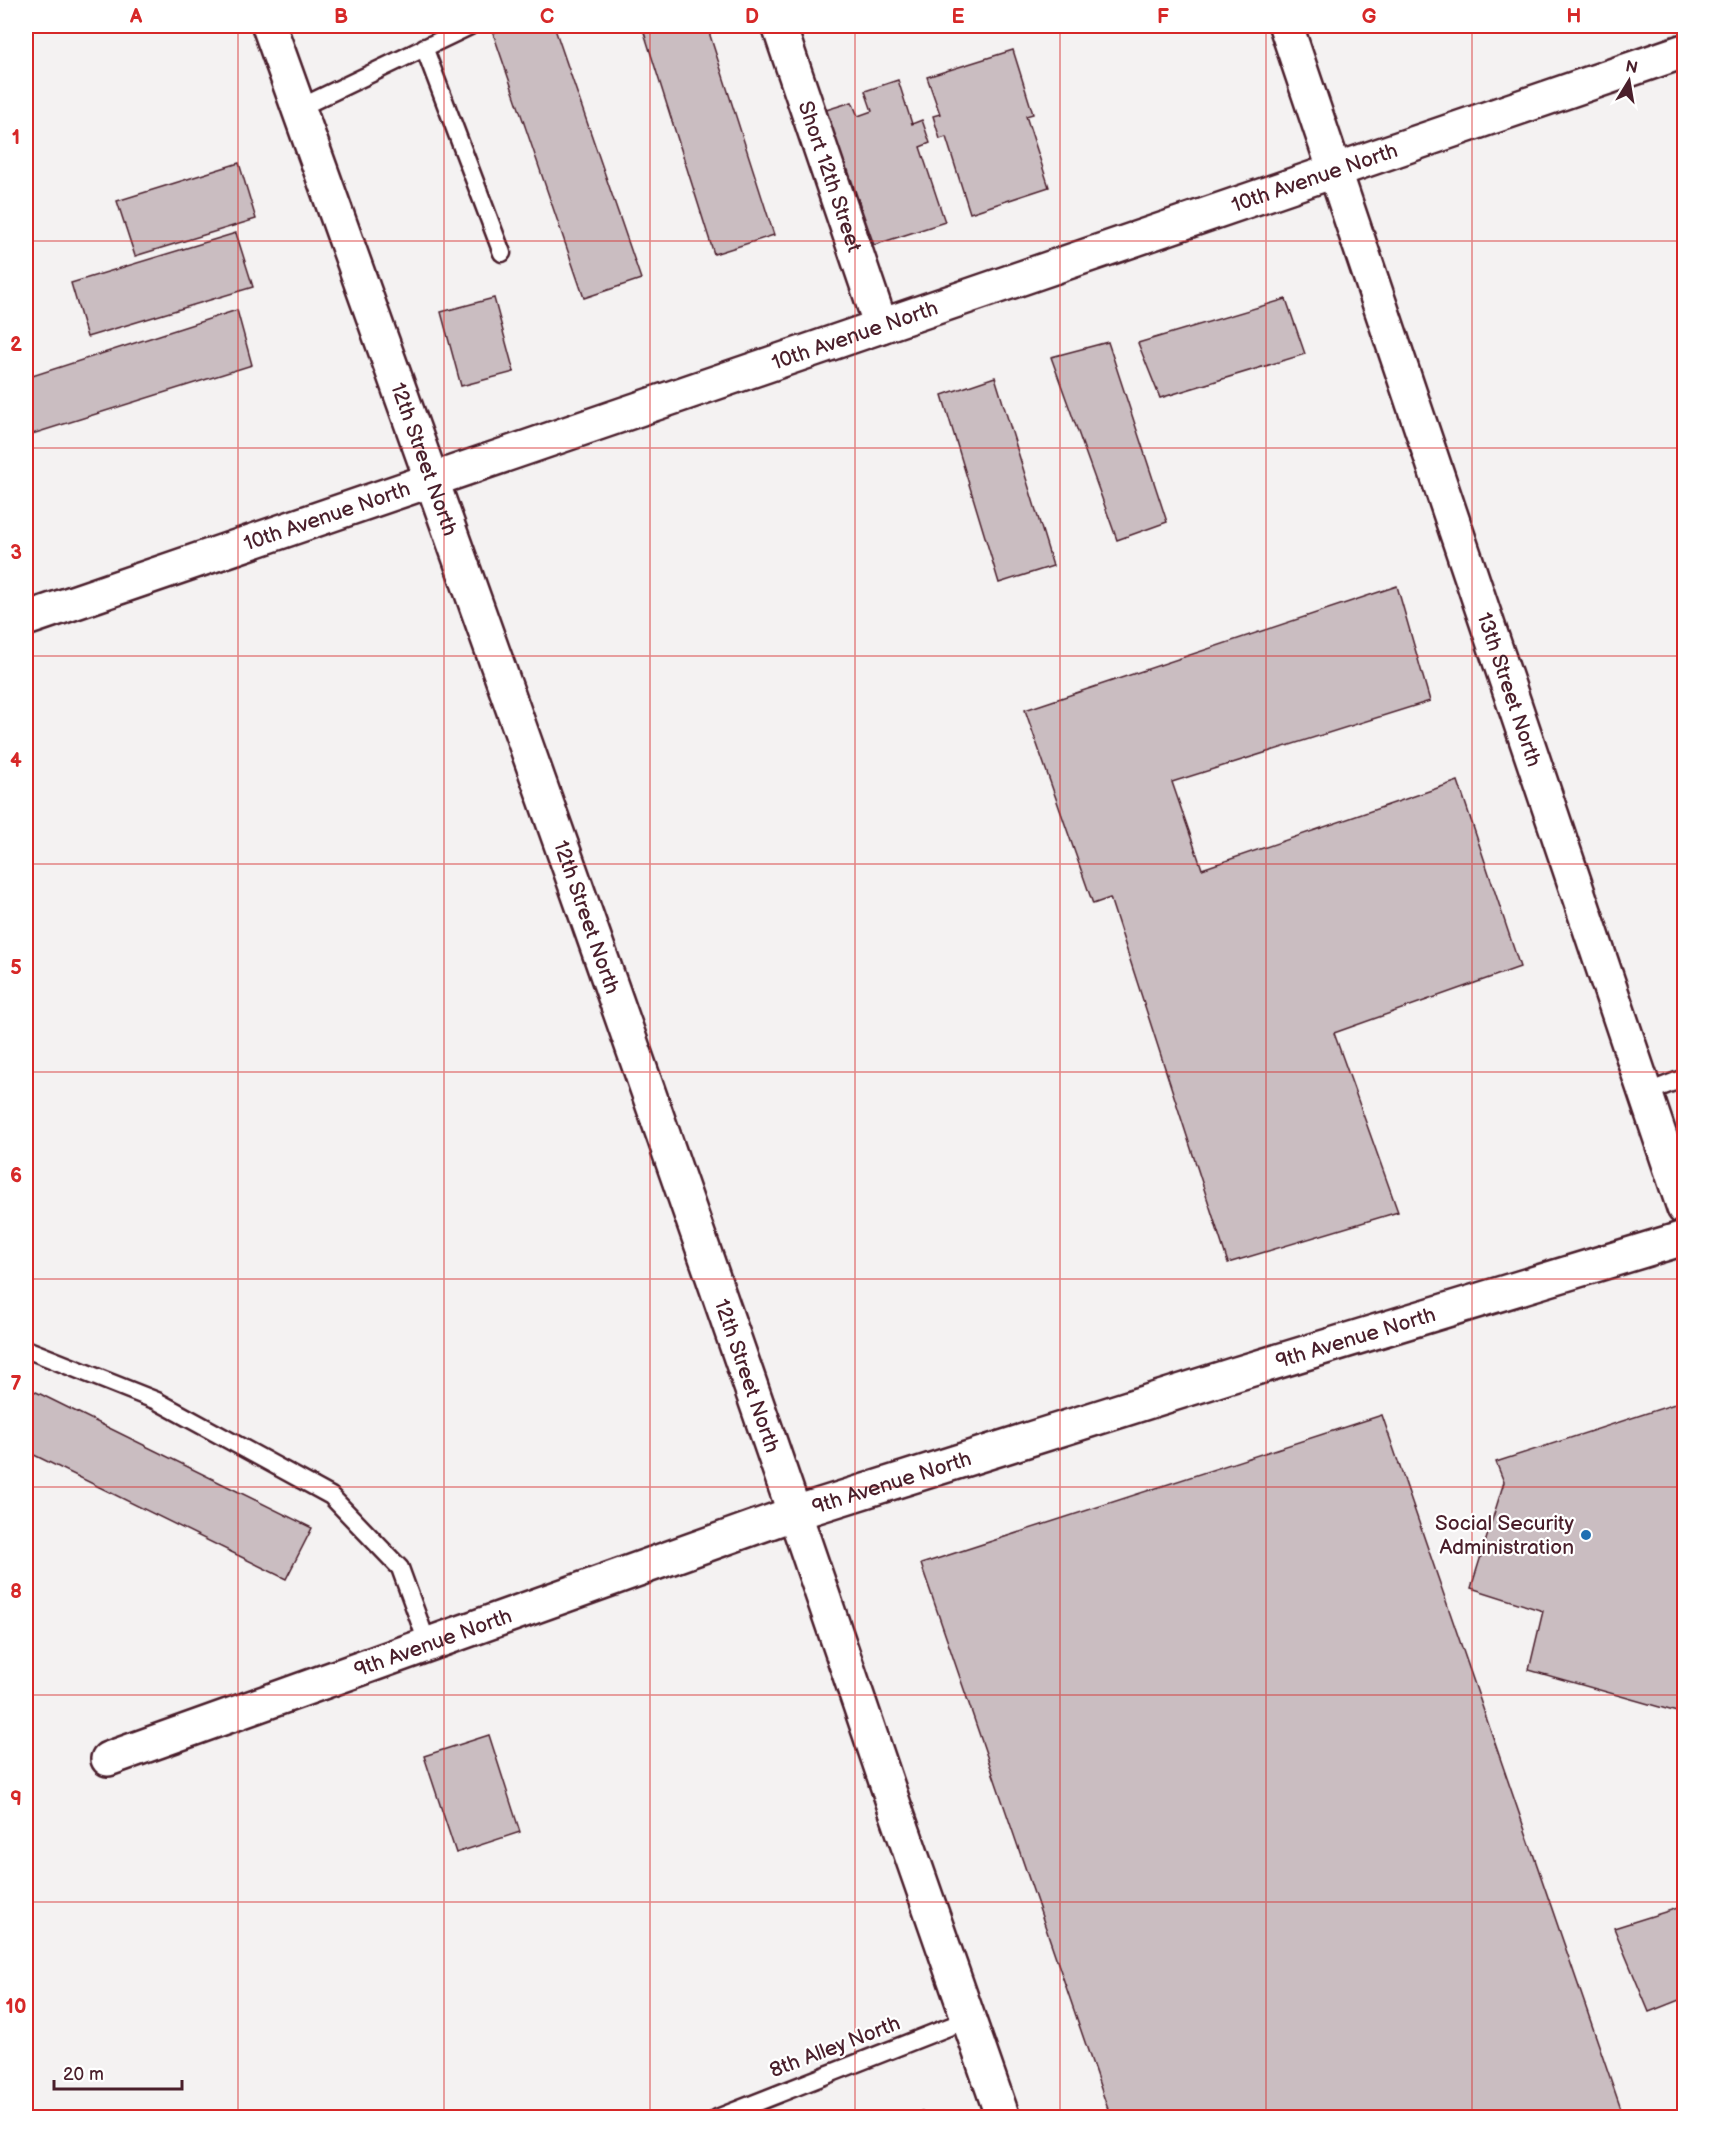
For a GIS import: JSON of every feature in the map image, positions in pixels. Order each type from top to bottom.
[{"type":"street","name":"12th Street North","points":[[269,26],[432,480],[795,1513],[1003,2118]]},
{"type":"street","name":"Short 12th Street","points":[[779,26],[881,326]]},
{"type":"street","name":"13th Street North","points":[[1286,26],[1684,1208]]},
{"type":"street","name":"10th Avenue North","points":[[26,619],[1684,51]]},
{"type":"street","name":"9th Avenue North","points":[[108,1760],[795,1513],[1236,1374],[1684,1238]]},
{"type":"lane","points":[[299,108],[424,46],[470,26]]},
{"type":"lane","points":[[424,46],[502,253]]},
{"type":"lane","points":[[1646,1093],[1684,1078]]},
{"type":"lane","points":[[26,1349],[157,1401],[331,1496],[400,1568],[428,1645]]},
{"type":"lane","name":"8th Alley North","points":[[717,2118],[743,2113],[969,2019]]},
{"type":"building","points":[[514,26],[554,26],[641,279],[584,298],[493,33]]},
{"type":"building","points":[[642,26],[707,26],[774,235],[714,254]]},
{"type":"building","points":[[1013,50],[1033,114],[1026,116],[1049,187],[970,213],[946,137],[940,139],[933,116],[940,114],[927,77]]},
{"type":"building","points":[[898,80],[912,124],[922,120],[930,143],[920,147],[945,222],[874,245],[848,170],[837,173],[828,147],[837,144],[826,110],[852,102],[858,116],[872,111],[865,91]]},
{"type":"building","points":[[239,163],[256,219],[135,256],[117,201]]},
{"type":"building","points":[[236,233],[253,287],[87,337],[71,283]]},
{"type":"building","points":[[494,298],[514,372],[461,386],[441,312]]},
{"type":"building","points":[[1286,299],[1305,354],[1160,398],[1138,343]]},
{"type":"building","points":[[237,310],[252,365],[26,436],[26,378]]},
{"type":"building","points":[[1108,342],[1167,522],[1117,540],[1051,357]]},
{"type":"building","points":[[995,377],[1053,566],[999,583],[942,395]]},
{"type":"building","points":[[1397,586],[1430,701],[1172,782],[1202,869],[1458,781],[1520,967],[1334,1033],[1398,1212],[1228,1263],[1110,898],[1093,904],[1025,710]]},
{"type":"building","points":[[26,1387],[312,1528],[286,1579],[26,1451]]},
{"type":"building","name":"Social Security Administration","points":[[1684,1401],[1684,1714],[1529,1670],[1543,1611],[1471,1588],[1504,1482],[1496,1462]]},
{"type":"building","points":[[1382,1415],[1624,2118],[1111,2118],[921,1564]]},
{"type":"building","points":[[489,1735],[520,1832],[456,1853],[424,1756]]},
{"type":"building","points":[[1684,1906],[1684,1998],[1649,2012],[1614,1928]]},
{"type":"building","points":[[922,2111],[924,2118],[900,2118]]},
{"type":"place","name":"Social Security Administration","points":[[1586,1535]]}]
